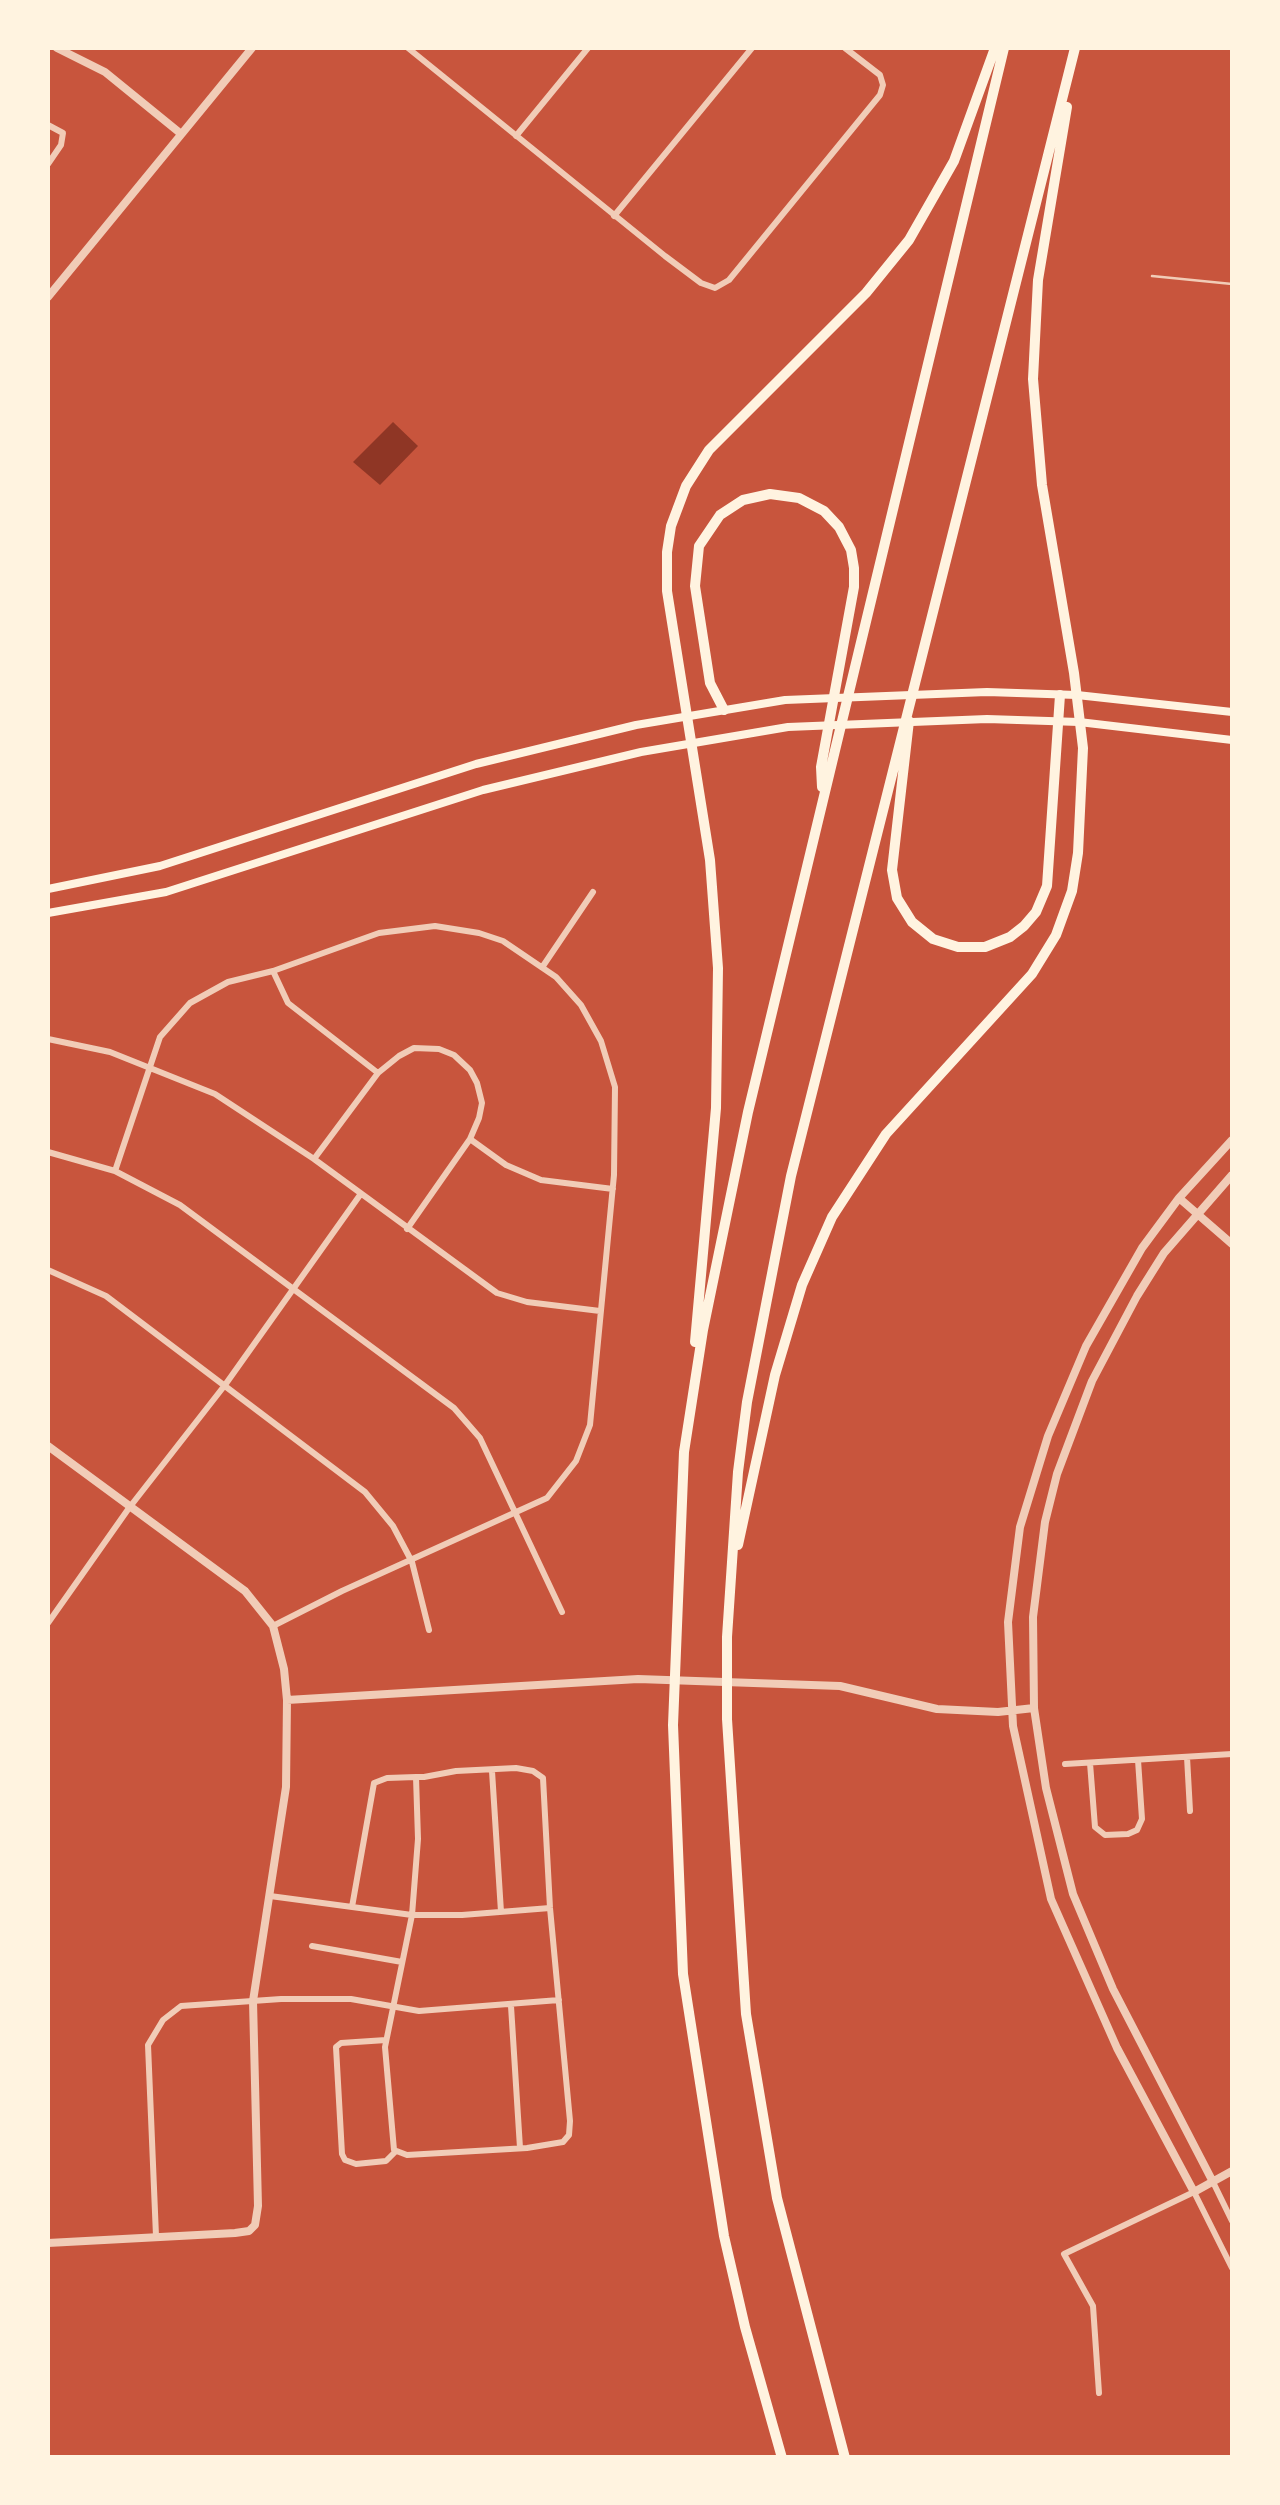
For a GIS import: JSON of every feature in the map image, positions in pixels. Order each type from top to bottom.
[{"type":"highway","points":[[782,2458],[731,2266],[690,2031],[684,1974],[673,1725],[678,1545],[716,1108],[719,1004],[714,896],[668,604],[666,565],[671,526],[686,486],[701,461],[724,433],[866,293],[909,240],[954,161],[994,48]]},
{"type":"highway","points":[[825,776],[877,586],[1004,48]]},
{"type":"highway","points":[[845,2458],[792,2264],[759,2102],[742,1969],[727,1720],[727,1637],[742,1438],[774,1252],[896,773],[917,665],[1077,48]]},
{"type":"highway","points":[[730,1580],[775,1374],[802,1285],[832,1217],[886,1134],[1032,974],[1062,921],[1072,891],[1084,764],[1077,696],[1042,485],[1033,368],[1041,250],[1077,48]]},
{"type":"highway","points":[[690,1403],[748,1112],[824,798],[855,578],[851,550],[842,532],[824,511],[799,498],[770,494],[743,500],[727,509],[708,529],[700,546],[694,570],[710,682],[724,710]]},
{"type":"highway","points":[[896,773],[892,870],[901,907],[918,928],[940,942],[967,948],[994,945],[1024,926],[1044,895],[1049,872],[1060,695]]},
{"type":"main road","points":[[48,889],[160,866],[476,764],[686,716],[785,700],[987,692],[1077,696],[1232,712]]},
{"type":"main road","points":[[48,913],[166,892],[483,790],[690,743],[788,727],[987,720],[1078,722],[1232,740]]},
{"type":"street","points":[[57,48],[105,72],[180,133]]},
{"type":"street","points":[[48,297],[252,48]]},
{"type":"street","points":[[516,136],[588,48]]},
{"type":"street","points":[[614,216],[752,48]]},
{"type":"street","points":[[414,49],[614,216],[701,283],[715,288],[729,280],[880,95],[884,85],[880,75],[845,48]]},
{"type":"street","points":[[48,125],[63,133],[61,145],[48,164]]},
{"type":"street","points":[[543,966],[593,892]]},
{"type":"street","points":[[115,1171],[160,1037],[190,1003],[228,982],[273,971],[380,933],[420,926],[464,929],[497,938],[543,966],[581,1005],[606,1053],[615,1087],[613,1189],[590,1425],[576,1461],[548,1498],[273,1626]]},
{"type":"street","points":[[273,971],[288,1004],[378,1072]]},
{"type":"street","points":[[48,1039],[91,1046],[150,1065],[220,1096],[314,1159],[497,1293],[527,1302],[600,1311]]},
{"type":"street","points":[[314,1159],[378,1072],[414,1048],[438,1049],[454,1056],[470,1070],[482,1103],[470,1139],[408,1229]]},
{"type":"street","points":[[470,1139],[506,1165],[540,1180],[613,1189]]},
{"type":"street","points":[[1232,1140],[1179,1198],[1130,1265],[1094,1330],[1040,1460],[1020,1527],[1008,1622],[1010,1712],[1051,1899],[1117,2048],[1232,2268]]},
{"type":"street","points":[[48,1152],[115,1171],[180,1205],[466,1419],[480,1438],[518,1513],[562,1612]]},
{"type":"street","points":[[1232,1174],[1164,1254],[1137,1296],[1092,1381],[1060,1467],[1045,1522],[1036,1582],[1034,1708],[1046,1788],[1072,1891],[1114,1989],[1232,2220]]},
{"type":"street","points":[[48,1623],[360,1195]]},
{"type":"street","points":[[1179,1198],[1232,1244]]},
{"type":"street","points":[[48,1270],[100,1292],[364,1492],[393,1526],[412,1562],[429,1630]]},
{"type":"street","points":[[48,1446],[245,1591],[273,1626],[287,1700],[286,1787],[253,2001],[258,2206],[255,2225],[236,2234],[48,2244]]},
{"type":"street","points":[[1040,1460],[1060,1467]]},
{"type":"street","points":[[287,1700],[638,1678],[840,1686],[938,1709],[1010,1712],[1034,1708]]},
{"type":"street","points":[[1065,1764],[1232,1754]]},
{"type":"street","points":[[1187,1757],[1190,1811]]},
{"type":"street","points":[[1090,1763],[1094,1825],[1101,1834],[1118,1834],[1132,1833],[1141,1823],[1138,1760]]},
{"type":"street","points":[[352,1907],[374,1783],[456,1770],[516,1768],[543,1778],[569,2135],[563,2142],[407,2155],[394,2150],[386,2040],[412,1915],[418,1839],[416,1777]]},
{"type":"street","points":[[492,1771],[502,1912]]},
{"type":"street","points":[[1051,1899],[1072,1891]]},
{"type":"street","points":[[270,1896],[412,1915],[550,1908]]},
{"type":"street","points":[[312,1946],[402,1962]]},
{"type":"street","points":[[156,2236],[148,2045],[163,2020],[181,2006],[350,1999],[394,2008],[511,2006],[559,2000]]},
{"type":"street","points":[[511,2006],[520,2148]]},
{"type":"street","points":[[386,2040],[341,2043],[336,2047],[342,2154],[345,2160],[356,2164],[386,2162],[396,2151]]},
{"type":"street","points":[[1099,2392],[1093,2306],[1064,2254],[1232,2171]]},
{"type":"lane","points":[[1152,276],[1232,284]]},
{"type":"shaded area","points":[[393,422],[418,446],[380,485],[353,462]]}]
